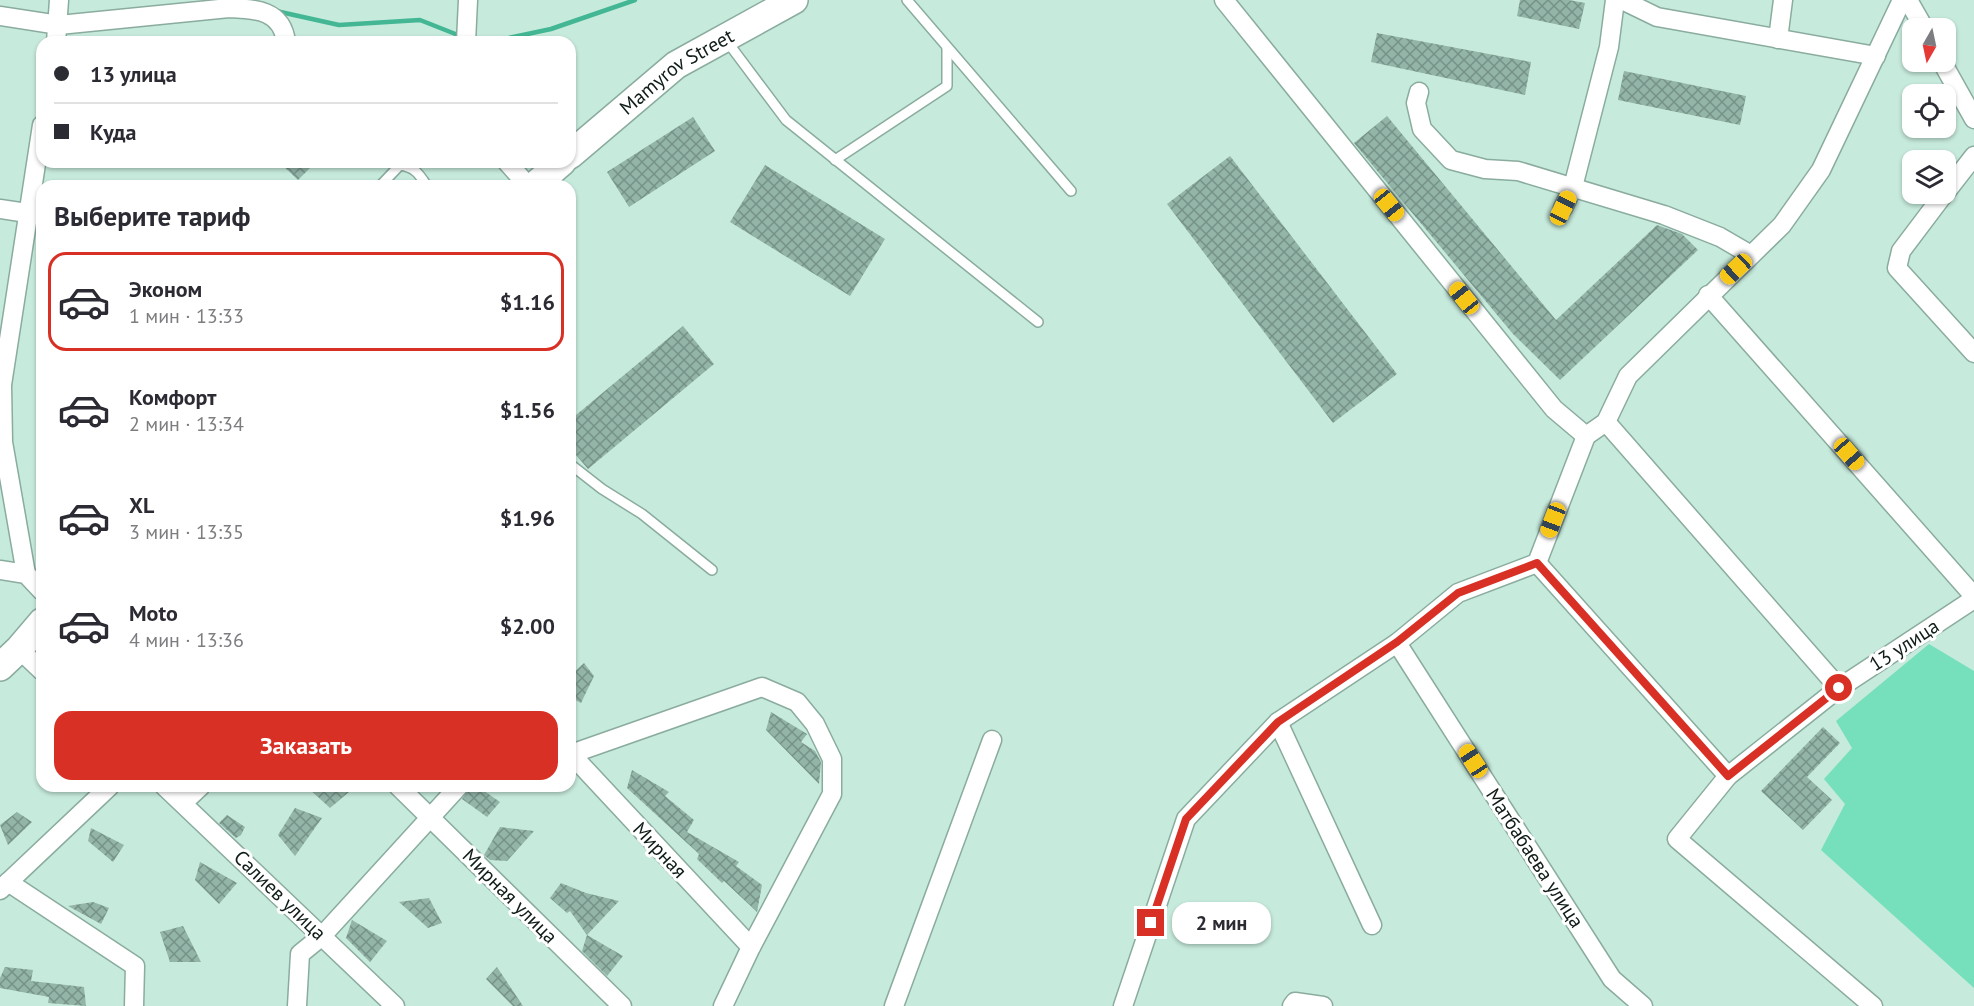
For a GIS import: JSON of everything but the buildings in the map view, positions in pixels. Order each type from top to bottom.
[{"type":"main road","name":"Mamyrov Street","points":[[576,150],[676,65],[794,0]]},
{"type":"main road","points":[[541,180],[555,168]]},
{"type":"main road","points":[[10,658],[36,629]]},
{"type":"street","points":[[58,34],[59,0]]},
{"type":"street","points":[[466,34],[468,0]]},
{"type":"street","points":[[1224,0],[1554,409],[1586,436]]},
{"type":"street","points":[[1563,208],[1573,187],[1609,47],[1615,0]]},
{"type":"street","points":[[1622,0],[1657,17],[1876,56]]},
{"type":"street","points":[[1778,39],[1783,0]]},
{"type":"street","points":[[1123,1006],[1186,819],[1278,722],[1397,642],[1458,593],[1537,563],[1586,436],[1606,422],[1628,376],[1708,295],[1782,225],[1821,170],[1902,0]]},
{"type":"street","points":[[1908,0],[1918,18]]},
{"type":"street","points":[[0,16],[58,34],[229,8],[257,10],[274,17],[284,28],[285,36]]},
{"type":"street","points":[[1948,72],[1974,119]]},
{"type":"street","points":[[1419,92],[1416,103],[1422,129],[1451,160],[1485,169],[1518,171],[1664,215],[1720,237],[1750,255]]},
{"type":"street","points":[[1956,179],[1974,156]]},
{"type":"street","points":[[36,160],[1,385],[3,442],[26,574],[36,585]]},
{"type":"street","points":[[512,168],[523,180]]},
{"type":"street","points":[[1937,204],[1901,251],[1897,268],[1974,353]]},
{"type":"street","points":[[0,209],[27,213]]},
{"type":"street","points":[[1708,295],[1974,597]]},
{"type":"street","points":[[1606,422],[1839,688]]},
{"type":"street","points":[[1537,563],[1728,776]]},
{"type":"street","points":[[0,570],[26,574]]},
{"type":"street","name":"13 улица","points":[[1873,1006],[1677,839],[1728,776],[1839,688],[1974,597]]},
{"type":"street","name":"Матбабаева улица","points":[[1397,642],[1612,979],[1643,1006]]},
{"type":"street","points":[[10,658],[36,669]]},
{"type":"street","points":[[576,751],[762,687],[797,702],[815,724],[832,759],[832,794],[751,947],[723,1006]]},
{"type":"street","points":[[1278,722],[1372,925]]},
{"type":"street","points":[[894,1006],[992,740]]},
{"type":"street","name":"Мирная","points":[[576,759],[751,947]]},
{"type":"street","points":[[104,792],[4,886],[135,966],[134,1006]]},
{"type":"street","name":"Салиев улица","points":[[172,792],[395,1006]]},
{"type":"street","points":[[184,802],[195,792]]},
{"type":"street","name":"Мирная улица","points":[[404,792],[622,1006]]},
{"type":"street","points":[[297,1006],[300,954],[322,936],[453,792]]},
{"type":"street","points":[[1292,1006],[1295,1002],[1323,1006]]},
{"type":"lane","points":[[907,0],[1071,191]]},
{"type":"lane","points":[[725,38],[786,120],[1038,322]]},
{"type":"lane","points":[[835,160],[947,86],[947,48]]},
{"type":"lane","points":[[386,180],[397,168]]},
{"type":"lane","points":[[413,168],[424,180]]},
{"type":"lane","points":[[576,469],[602,489],[642,514],[712,570]]},
{"type":"green space","points":[[1929,644],[1974,671],[1974,988],[1821,850],[1845,804],[1824,779],[1852,748],[1836,721]]},
{"type":"waterway","points":[[518,36],[551,29],[635,0]]},
{"type":"waterway","points":[[276,11],[339,25],[420,20],[460,36]]},
{"type":"route","points":[[1151,923],[1186,819],[1278,722],[1397,642],[1458,593],[1537,563],[1728,776],[1839,688]]}]
